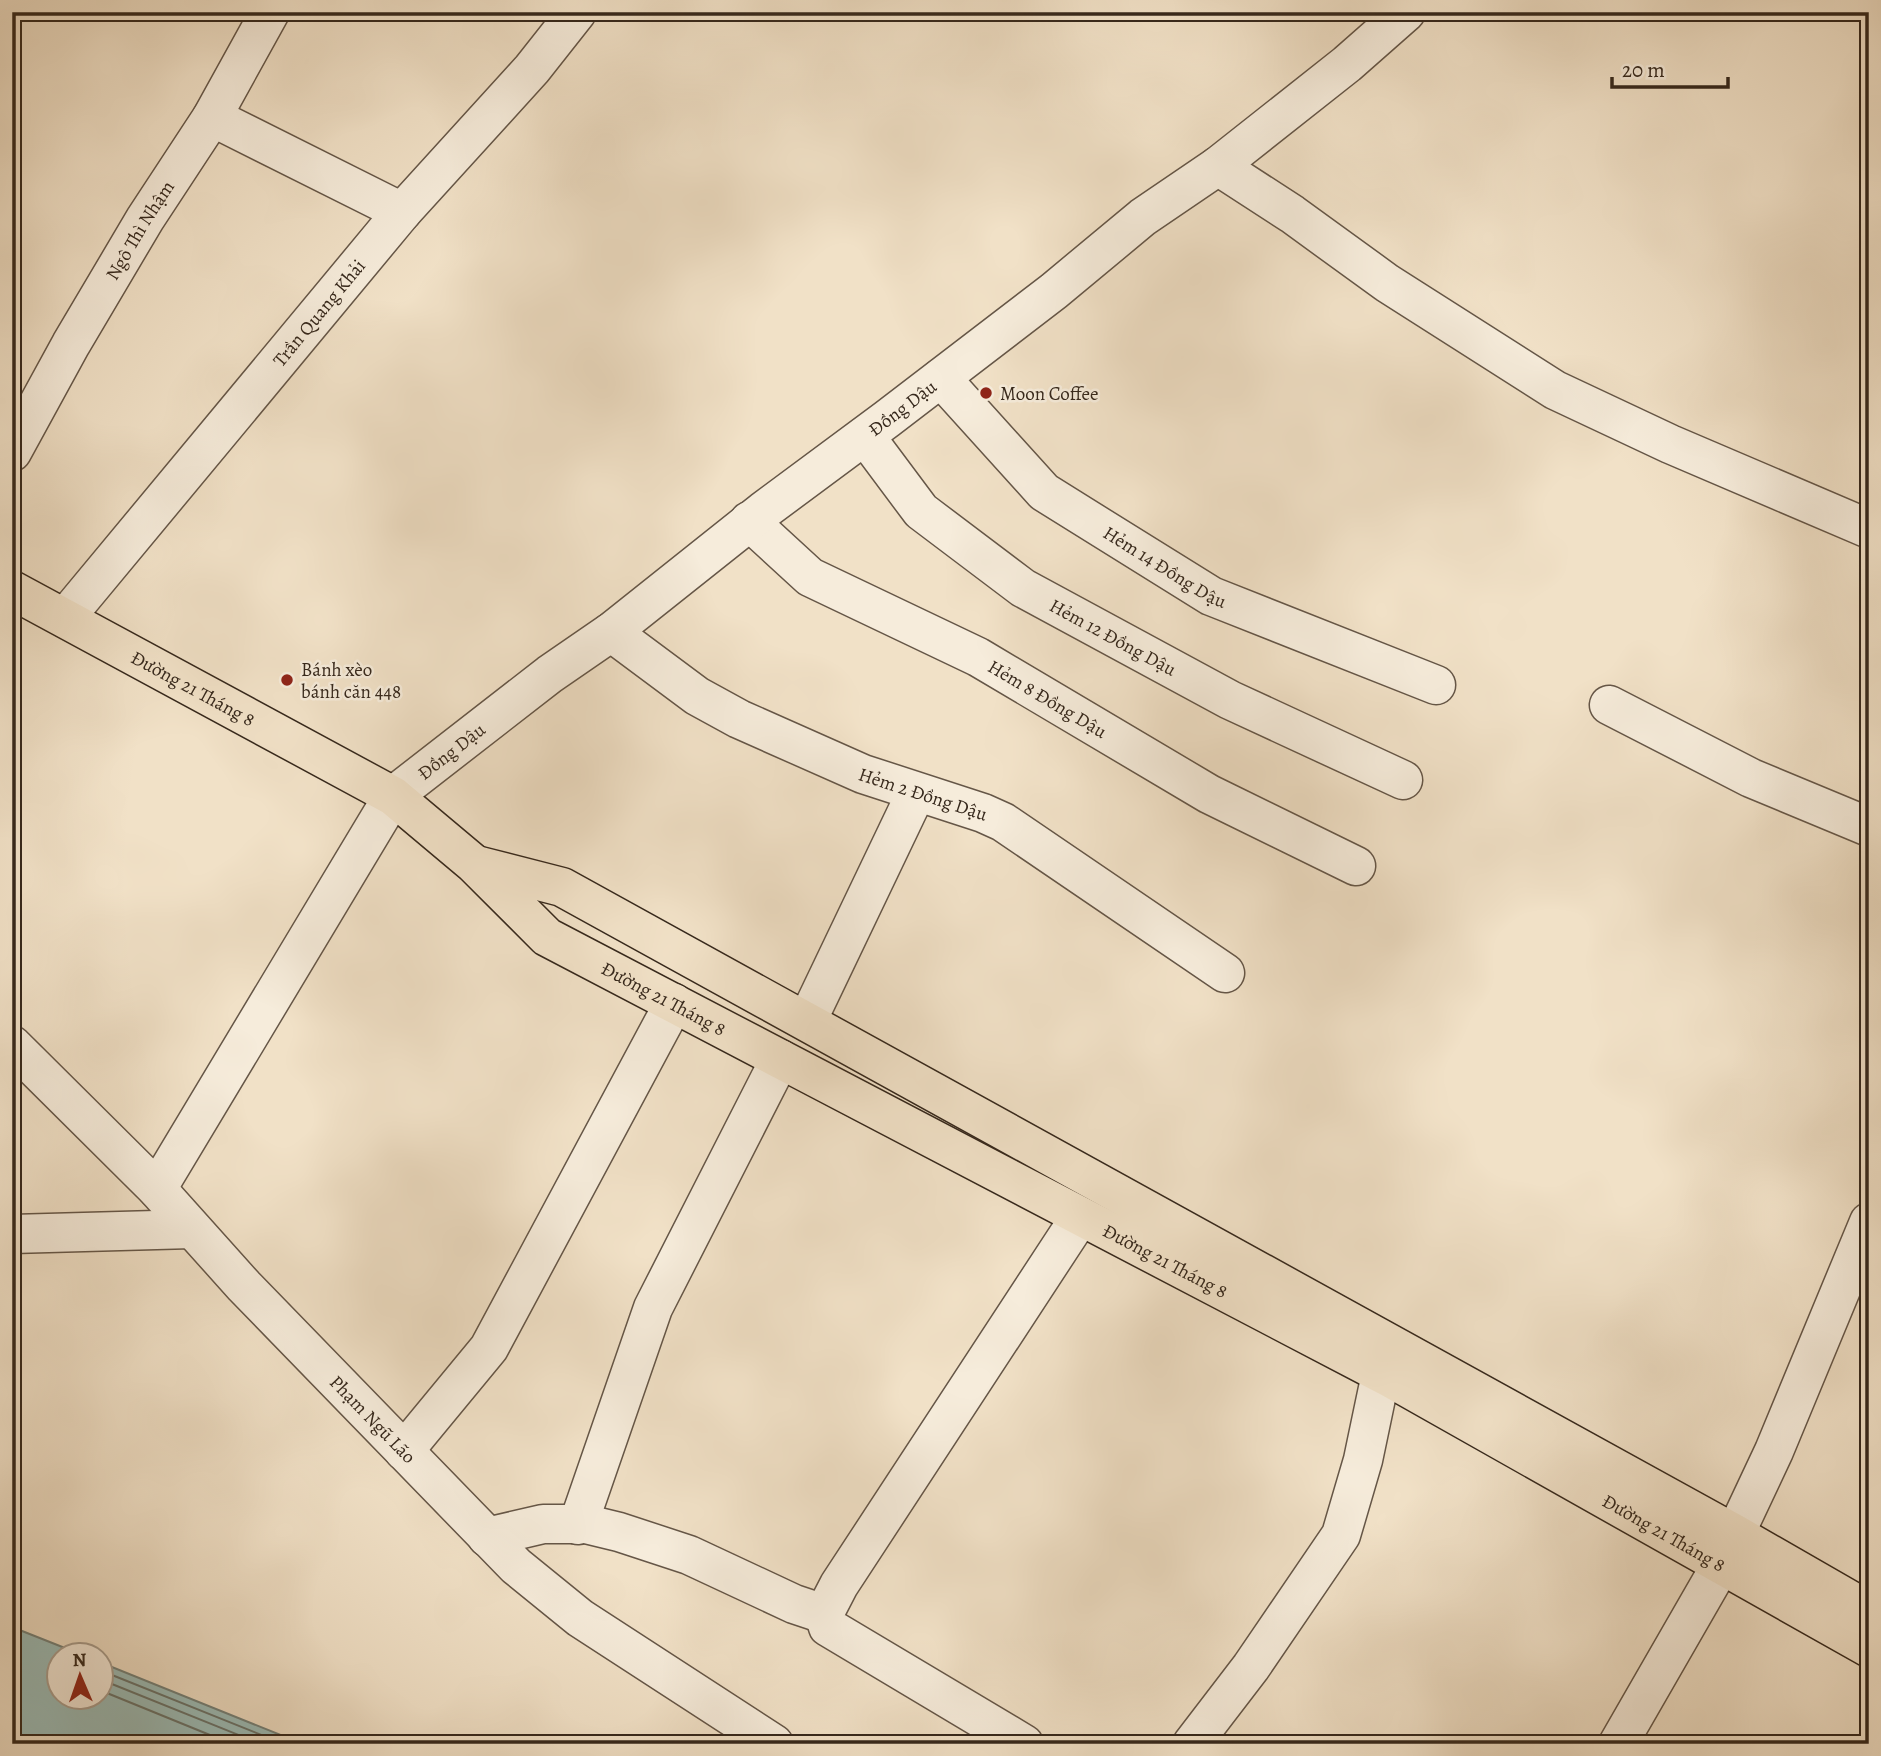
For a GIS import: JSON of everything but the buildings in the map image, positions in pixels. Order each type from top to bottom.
[{"type":"main road","name":"Đường 21 Tháng 8","points":[[12,590],[393,796],[474,864],[547,937],[1381,1374],[1728,1549],[1869,1611]]},
{"type":"main road","name":"Đường 21 Tháng 8","points":[[474,864],[562,887],[807,1021],[1728,1549],[1869,1648]]},
{"type":"street","name":"Ngô Thì Nhậm","points":[[12,452],[71,344],[145,219],[212,117],[270,12]]},
{"type":"street","name":"Trần Quang Khải","points":[[65,618],[402,212],[533,69],[577,12]]},
{"type":"street","name":"Đồng Dậu","points":[[393,796],[550,674],[611,632],[750,521],[1054,290],[1143,217],[1217,166],[1347,64],[1406,12]]},
{"type":"street","points":[[212,117],[402,212]]},
{"type":"street","points":[[1217,166],[1292,214],[1387,284],[1555,390],[1670,444],[1869,529]]},
{"type":"street","name":"Hẻm 14 Đồng Dậu","points":[[941,377],[1044,492],[1211,596],[1436,685]]},
{"type":"street","name":"Hẻm 12 Đồng Dậu","points":[[864,436],[921,511],[1023,588],[1230,700],[1403,780]]},
{"type":"street","name":"Hẻm 8 Đồng Dậu","points":[[750,521],[810,577],[978,657],[1209,794],[1356,866]]},
{"type":"street","name":"Hẻm 2 Đồng Dậu","points":[[611,632],[697,696],[739,719],[863,774],[1003,822],[1225,973]]},
{"type":"street","points":[[1609,705],[1751,778],[1869,827]]},
{"type":"street","points":[[807,1021],[916,793]]},
{"type":"street","points":[[157,1189],[393,796]]},
{"type":"street","points":[[404,1451],[489,1348],[674,1003]]},
{"type":"street","name":"Phạm Ngũ Lão","points":[[12,1045],[157,1189],[244,1286],[516,1566],[580,1618],[774,1744]]},
{"type":"street","points":[[578,1524],[653,1308],[780,1059]]},
{"type":"street","points":[[1024,1744],[828,1627],[824,1614],[846,1574],[1080,1217]]},
{"type":"street","points":[[1618,1744],[1728,1549],[1774,1451],[1869,1222]]},
{"type":"street","points":[[12,1234],[192,1229]]},
{"type":"street","points":[[1192,1744],[1251,1667],[1342,1535],[1363,1460],[1381,1374]]},
{"type":"street","points":[[487,1537],[543,1524],[578,1524],[619,1532],[689,1555],[794,1604],[824,1614]]},
{"type":"water","points":[[12,1627],[46,1640],[46,1710],[116,1710],[116,1669],[303,1744],[12,1744]]},
{"type":"place","name":"Moon Coffee","points":[[986,393]]},
{"type":"place","name":"Bánh xèo bánh căn 448","points":[[287,680]]}]
